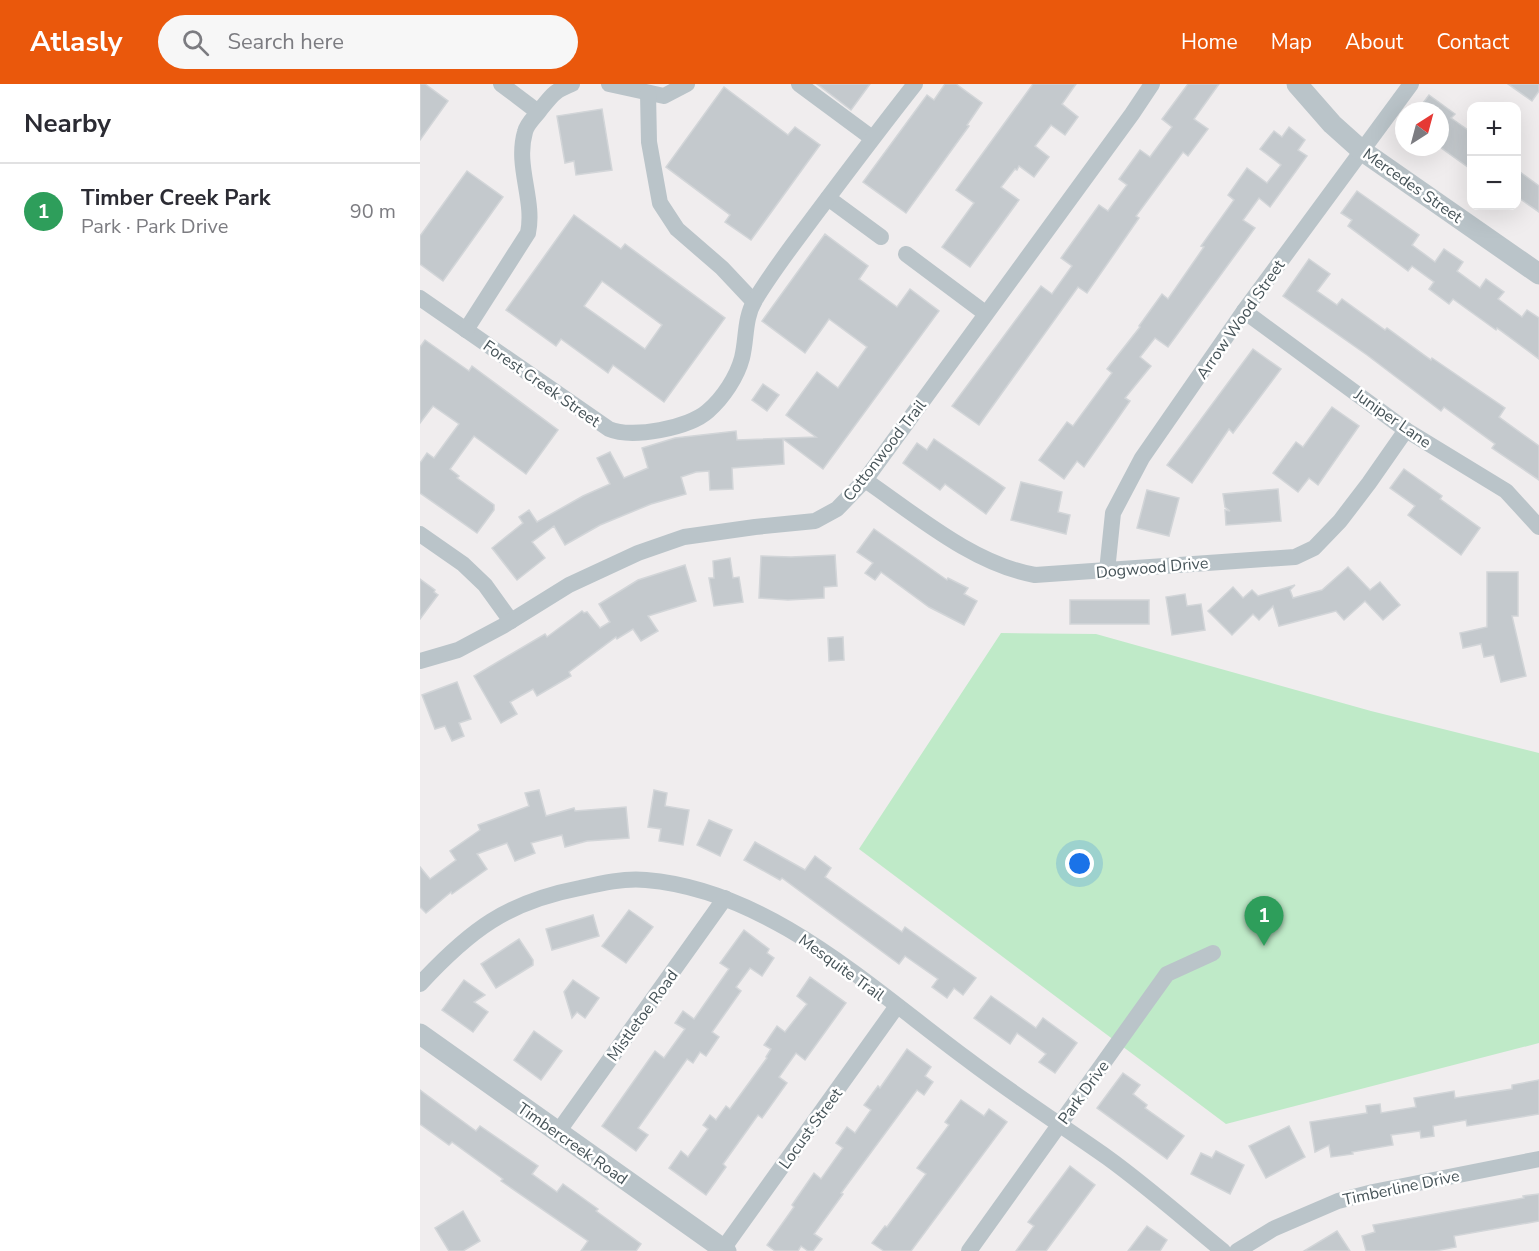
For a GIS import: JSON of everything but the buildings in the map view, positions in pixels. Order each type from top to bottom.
[{"type":"street","points":[[501,84],[538,112]]},
{"type":"street","points":[[466,330],[528,233],[531,220],[521,165],[525,131],[553,92],[572,84]]},
{"type":"street","points":[[609,84],[664,96],[687,84]]},
{"type":"street","points":[[799,84],[872,138]]},
{"type":"street","name":"Forest Creek Street","points":[[420,298],[609,429],[619,433],[634,433],[673,427],[700,418],[711,409],[732,381],[742,357],[746,321],[754,302],[872,138],[915,84]]},
{"type":"street","name":"Cottonwood Trail","points":[[420,661],[458,650],[569,585],[638,553],[684,537],[815,521],[837,509],[865,480],[1152,84]]},
{"type":"street","name":"Mercedes Street","points":[[1297,84],[1332,124],[1361,150],[1539,274]]},
{"type":"street","name":"Arrow Wood Street","points":[[1107,571],[1113,513],[1142,458],[1244,311],[1411,84]]},
{"type":"street","points":[[648,93],[649,142],[660,203],[677,229],[722,268],[754,302]]},
{"type":"street","points":[[828,198],[880,237]]},
{"type":"street","points":[[906,254],[985,313]]},
{"type":"street","name":"Juniper Lane","points":[[1244,311],[1406,430],[1506,491],[1539,527]]},
{"type":"street","name":"Dogwood Drive","points":[[865,480],[978,556],[1013,571],[1035,575],[1295,557],[1314,548],[1340,521],[1406,430]]},
{"type":"street","points":[[420,534],[463,564],[485,585],[511,621]]},
{"type":"street","name":"Mesquite Trail","points":[[420,984],[470,934],[493,918],[516,907],[565,891],[616,880],[645,880],[682,885],[725,898],[780,924],[806,940],[1110,1160],[1223,1251]]},
{"type":"street","name":"Mistletoe Road","points":[[558,1132],[725,898]]},
{"type":"street","name":"Park Drive","points":[[969,1251],[1167,974],[1213,953]]},
{"type":"street","name":"Locust Street","points":[[724,1250],[897,1006]]},
{"type":"street","name":"Timbercreek Road","points":[[420,1034],[724,1250]]},
{"type":"street","name":"Timberline Drive","points":[[1237,1251],[1273,1229],[1338,1201],[1539,1159]]},
{"type":"green space","points":[[1001,633],[1096,634],[1371,711],[1539,753],[1539,1043],[1226,1124],[859,849]]},
{"type":"place","name":"Timber Creek Park","points":[[1264,946]]}]
